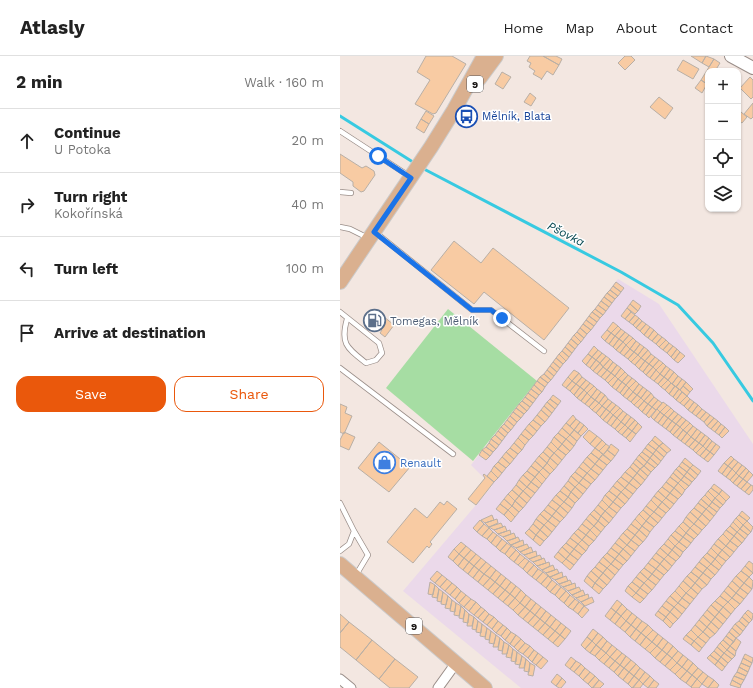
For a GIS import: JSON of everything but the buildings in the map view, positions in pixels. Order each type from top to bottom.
[{"type":"main road","name":"9","points":[[340,282],[428,152],[454,110],[484,56]]},
{"type":"main road","name":"9","points":[[454,110],[486,71],[496,56]]},
{"type":"main road","name":"9","points":[[340,564],[485,688]]},
{"type":"street","points":[[730,56],[753,68]]},
{"type":"street","points":[[438,688],[456,663]]},
{"type":"street","points":[[340,679],[351,688]]},
{"type":"lane","points":[[340,131],[413,174]]},
{"type":"lane","points":[[340,192],[351,193]]},
{"type":"lane","points":[[340,227],[372,236],[472,310],[491,310],[544,351]]},
{"type":"lane","points":[[340,312],[379,343],[382,352],[376,360],[366,363],[350,350],[343,338],[347,318]]},
{"type":"lane","points":[[340,368],[453,454]]},
{"type":"lane","points":[[340,503],[368,555],[355,576]]},
{"type":"lane","points":[[340,550],[349,544],[354,531]]},
{"type":"shaded area","points":[[618,279],[659,304],[753,444],[753,688],[521,688],[403,591],[492,486],[471,465]]},
{"type":"green space","points":[[448,309],[537,381],[473,461],[386,388]]},
{"type":"waterway","name":"Pšovka","points":[[340,116],[416,164]]},
{"type":"waterway","name":"Pšovka","points":[[422,168],[621,272],[678,305],[713,343],[753,401]]},
{"type":"place","name":"Mělník, Blata","points":[[467,116]]},
{"type":"place","name":"Tomegas, Mělník","points":[[375,321]]},
{"type":"place","name":"Renault","points":[[384,463]]},
{"type":"route","points":[[378,156],[411,178],[374,232],[472,310],[491,310],[502,318]]}]
